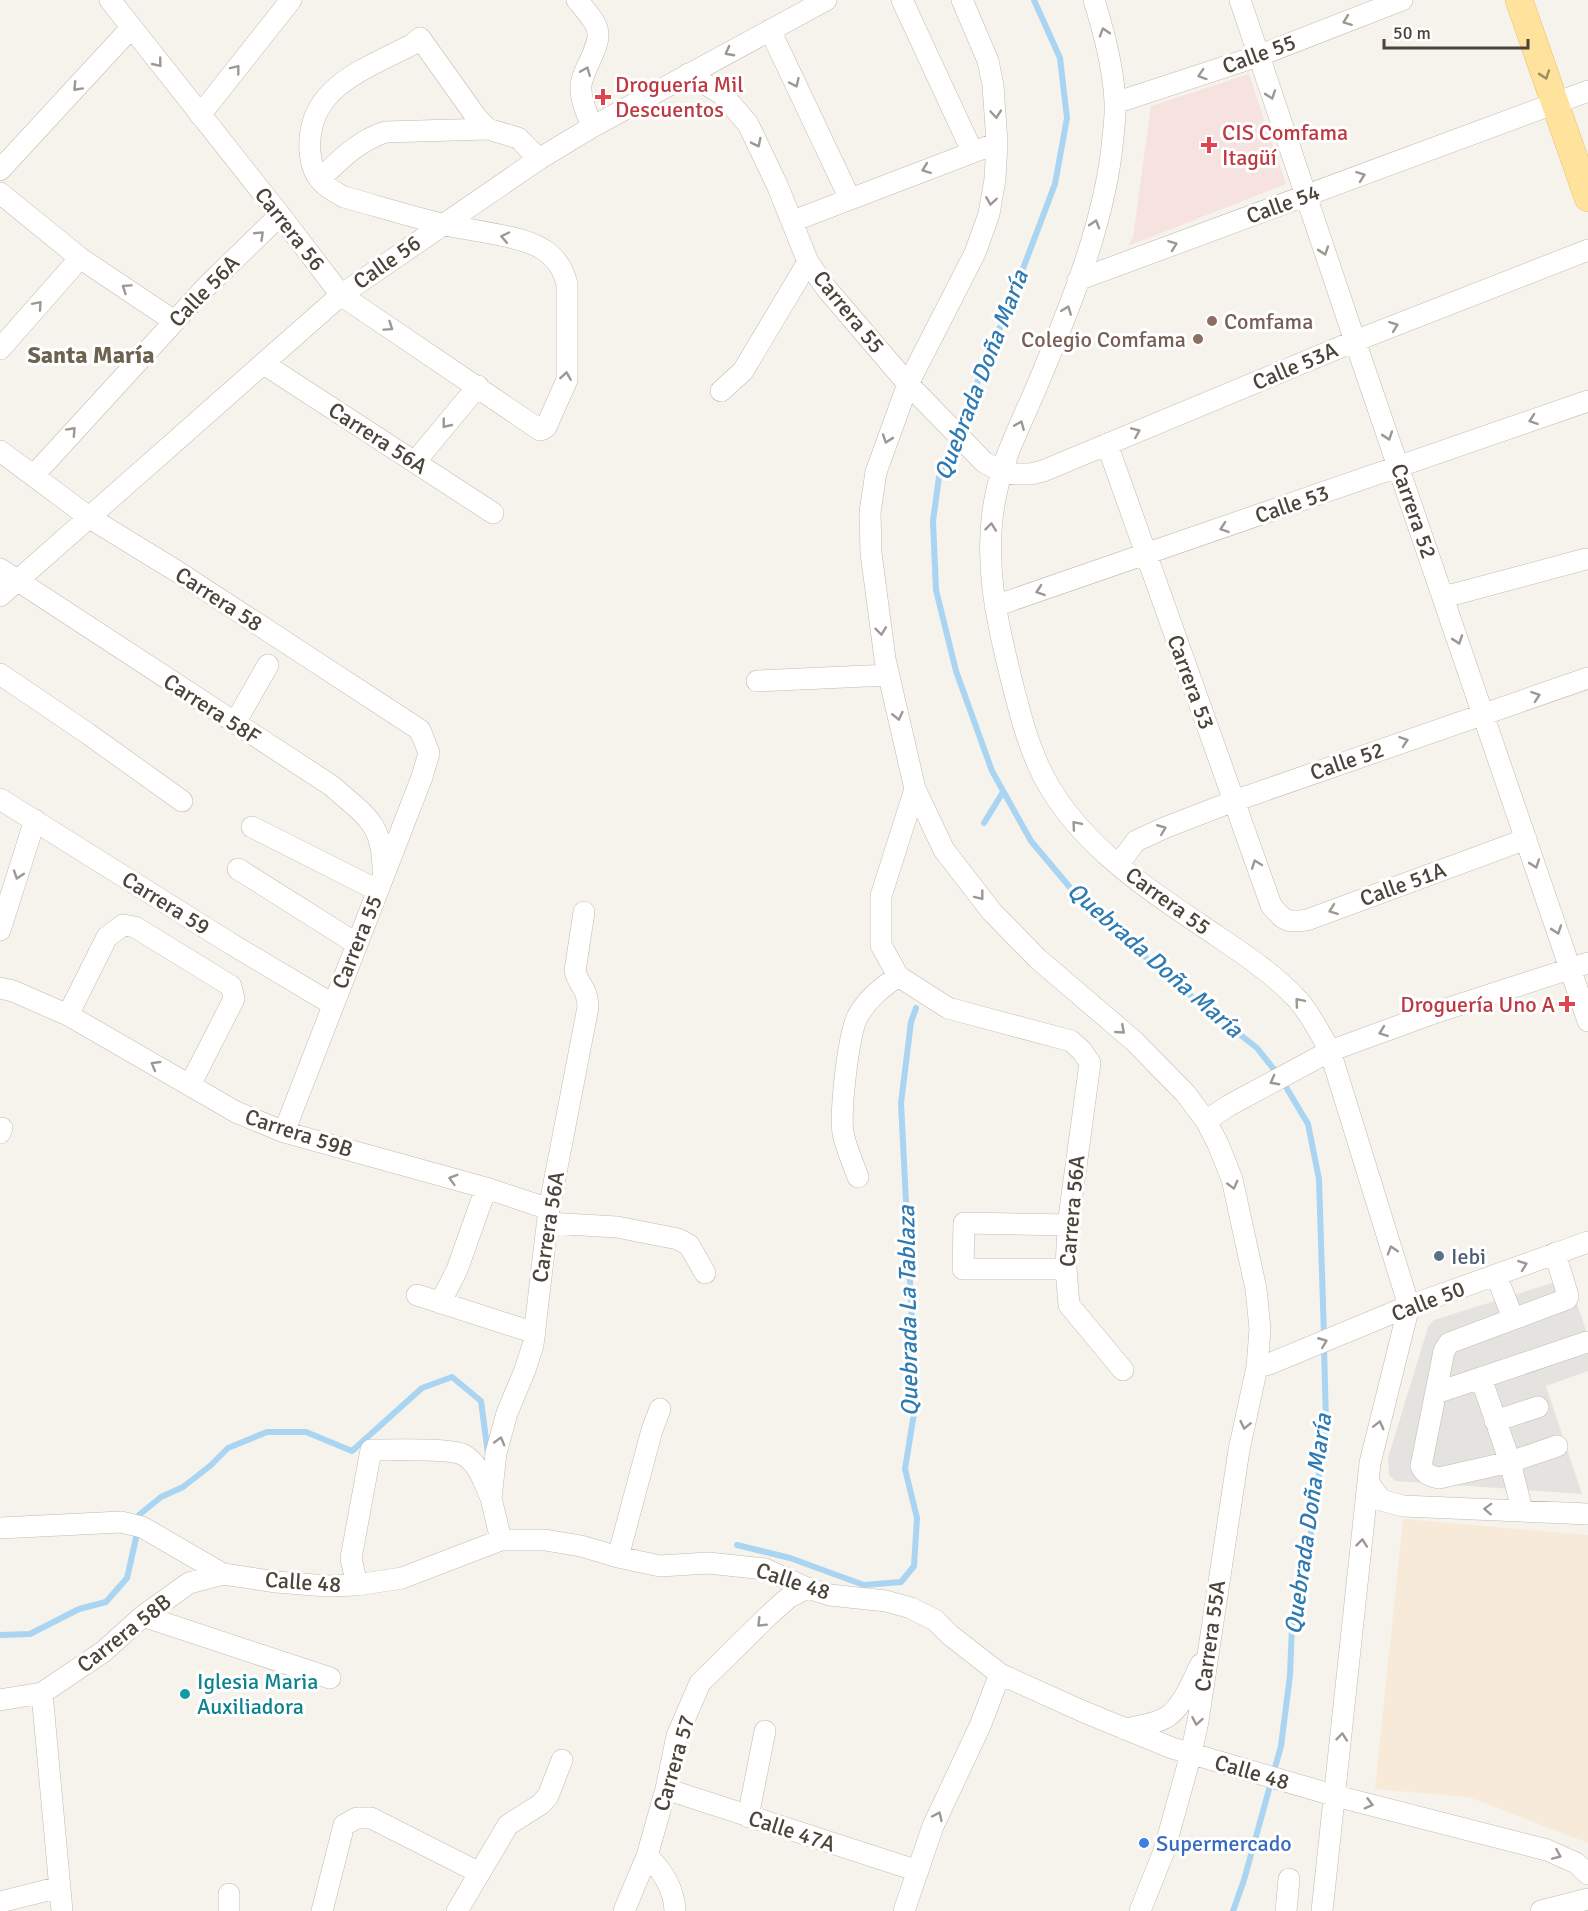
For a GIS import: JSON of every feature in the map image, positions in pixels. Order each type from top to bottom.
[{"type":"main road","points":[[1519,0],[1588,198]]},
{"type":"street","name":"Carrera 56","points":[[110,0],[341,295],[543,429],[546,427],[567,380],[567,284],[564,272],[557,261],[543,249],[513,238],[443,224]]},
{"type":"street","points":[[200,115],[291,0]]},
{"type":"street","points":[[577,0],[596,24],[599,34],[598,44],[582,78],[580,90],[592,127]]},
{"type":"street","name":"Calle 56","points":[[0,596],[341,295],[539,159],[592,127],[770,30],[801,6],[826,0]]},
{"type":"street","points":[[902,0],[972,151]]},
{"type":"street","points":[[908,384],[975,254],[989,214],[998,142],[996,113],[988,61],[962,0]]},
{"type":"street","name":"Carrera 55","points":[[1094,0],[1108,45],[1115,103],[1111,152],[1102,201],[1078,280],[1002,472],[996,493],[990,530],[990,567],[995,606],[1024,728],[1039,766],[1057,800],[1079,830],[1118,865],[1254,961],[1280,982],[1300,1002],[1316,1025],[1402,1310]]},
{"type":"street","name":"Carrera 52","points":[[1240,0],[1526,839],[1579,966],[1588,1021]]},
{"type":"street","name":"Calle 55","points":[[1115,103],[1258,56],[1401,0]]},
{"type":"street","points":[[0,170],[131,28]]},
{"type":"street","points":[[770,30],[850,199]]},
{"type":"street","points":[[443,224],[344,197],[331,190],[312,169],[309,139],[314,117],[330,92],[350,76],[413,44],[420,38],[477,118],[488,129]]},
{"type":"street","name":"Carrera 55","points":[[688,74],[704,81],[722,94],[748,124],[793,220],[808,262],[826,288],[928,405],[978,457],[1002,472]]},
{"type":"street","name":"Calle 54","points":[[1078,280],[1588,91]]},
{"type":"street","points":[[320,179],[348,152],[372,136],[385,132],[488,129],[518,138],[539,159]]},
{"type":"street","points":[[793,220],[998,142]]},
{"type":"street","points":[[0,193],[80,258],[174,321]]},
{"type":"street","name":"Calle 56A","points":[[34,475],[206,287],[280,215]]},
{"type":"street","name":"Calle 53A","points":[[1002,472],[1030,474],[1043,471],[1355,341],[1588,250]]},
{"type":"street","points":[[0,350],[80,258]]},
{"type":"street","points":[[721,391],[743,371],[808,262]]},
{"type":"street","name":"Carrera 56A","points":[[264,364],[493,513]]},
{"type":"street","name":"Carrera 55A","points":[[908,384],[876,472],[870,512],[871,553],[889,675],[915,789],[944,850],[992,912],[1038,959],[1134,1041],[1185,1093],[1206,1121],[1232,1179],[1256,1289],[1263,1366],[1239,1450],[1191,1754],[1164,1851],[1140,1911]]},
{"type":"street","points":[[415,462],[478,386]]},
{"type":"street","name":"Calle 53","points":[[995,606],[1588,401]]},
{"type":"street","name":"Carrera 53","points":[[1107,444],[1271,905],[1280,917]]},
{"type":"street","name":"Carrera 58","points":[[0,451],[90,518],[178,572],[420,730],[429,753]]},
{"type":"street","points":[[1444,597],[1586,559]]},
{"type":"street","name":"Carrera 58F","points":[[0,569],[332,786],[375,826],[383,849],[380,884]]},
{"type":"street","points":[[235,723],[268,665]]},
{"type":"street","points":[[0,674],[182,801]]},
{"type":"street","points":[[757,681],[889,675]]},
{"type":"street","name":"Calle 52","points":[[1118,865],[1136,841],[1146,835],[1234,801],[1588,678]]},
{"type":"street","name":"Carrera 55","points":[[284,1132],[422,777],[429,753]]},
{"type":"street","points":[[858,1177],[843,1134],[842,1111],[848,1060],[857,1016],[874,994],[898,976],[880,945],[880,896],[915,789]]},
{"type":"street","name":"Carrera 59","points":[[0,800],[332,1004]]},
{"type":"street","points":[[0,930],[35,820]]},
{"type":"street","points":[[252,826],[380,884]]},
{"type":"street","name":"Calle 51A","points":[[1280,917],[1293,922],[1307,920],[1526,839]]},
{"type":"street","points":[[238,869],[357,944]]},
{"type":"street","name":"Carrera 56A","points":[[501,1540],[493,1507],[496,1454],[507,1413],[525,1370],[535,1333],[548,1216],[588,1007],[588,993],[577,978],[575,971],[584,912]]},
{"type":"street","points":[[68,1015],[107,937],[123,925],[135,927],[231,986],[234,999],[190,1085]]},
{"type":"street","points":[[1206,1121],[1228,1106],[1325,1054],[1437,1012],[1579,966]]},
{"type":"street","name":"Carrera 56A","points":[[898,976],[948,1008],[1071,1041],[1090,1063],[1068,1225],[1066,1269],[1069,1305],[1123,1370]]},
{"type":"street","name":"Carrera 59B","points":[[0,988],[13,991],[68,1015],[236,1112],[284,1132],[486,1188],[548,1216],[678,1239],[689,1245],[705,1273]]},
{"type":"street","points":[[440,1303],[457,1269],[486,1188]]},
{"type":"street","points":[[1066,1269],[963,1269],[964,1223],[1068,1225]]},
{"type":"street","name":"Calle 50","points":[[1263,1366],[1402,1310],[1588,1242]]},
{"type":"street","points":[[1555,1253],[1567,1299],[1449,1343],[1444,1351],[1421,1466],[1424,1472],[1431,1477],[1439,1478],[1510,1462],[1557,1446]]},
{"type":"street","points":[[1496,1275],[1513,1318]]},
{"type":"street","points":[[417,1295],[535,1333]]},
{"type":"street","points":[[1322,1911],[1370,1463],[1402,1310]]},
{"type":"street","points":[[1436,1393],[1587,1342]]},
{"type":"street","points":[[1481,1378],[1510,1462],[1522,1510]]},
{"type":"street","points":[[1495,1421],[1538,1407]]},
{"type":"street","points":[[618,1557],[652,1430],[660,1409]]},
{"type":"street","points":[[357,1585],[351,1558],[371,1450],[439,1451],[462,1454],[476,1467],[493,1507],[524,1540]]},
{"type":"street","points":[[1368,1482],[1381,1500],[1403,1506],[1588,1514]]},
{"type":"street","name":"Calle 48","points":[[0,1528],[134,1525],[223,1574],[327,1586],[357,1585],[402,1578],[501,1540],[546,1540],[581,1546],[660,1566],[708,1563],[765,1569],[807,1588],[830,1595],[886,1601],[911,1608],[935,1620],[950,1635],[1000,1674],[1125,1729],[1191,1754],[1336,1796],[1547,1850],[1576,1863],[1588,1874]]},
{"type":"street","name":"Carrera 58B","points":[[34,1694],[103,1652],[143,1616],[189,1582],[223,1574]]},
{"type":"street","name":"Carrera 57","points":[[624,1911],[647,1856],[666,1789],[676,1736],[700,1683],[788,1598],[807,1588]]},
{"type":"street","points":[[143,1616],[330,1678]]},
{"type":"street","points":[[1125,1729],[1146,1725],[1167,1717],[1181,1702],[1208,1652]]},
{"type":"street","points":[[904,1911],[933,1826],[980,1726],[1000,1674]]},
{"type":"street","points":[[0,1700],[34,1694],[62,1911]]},
{"type":"street","points":[[748,1817],[765,1731]]},
{"type":"street","points":[[457,1911],[508,1825],[548,1796],[562,1760]]},
{"type":"street","name":"Calle 47A","points":[[666,1789],[918,1871]]},
{"type":"street","points":[[322,1911],[344,1825],[357,1818],[371,1818],[480,1873]]},
{"type":"street","points":[[647,1856],[663,1871],[675,1903],[675,1911]]},
{"type":"street","points":[[1286,1911],[1289,1879]]},
{"type":"street","points":[[0,1902],[60,1887]]},
{"type":"street","points":[[1540,1911],[1588,1899]]},
{"type":"shaded area","name":"CIS Comfama Itagüí","points":[[1249,74],[1286,184],[1128,246],[1133,237],[1151,106]]},
{"type":"shaded area","points":[[1568,1278],[1588,1336],[1588,1371],[1546,1386],[1582,1494],[1395,1481],[1389,1475],[1388,1458],[1428,1327],[1434,1320]]},
{"type":"shaded area","points":[[1403,1519],[1588,1535],[1588,1843],[1469,1797],[1375,1789]]},
{"type":"waterway","name":"Quebrada Doña María","points":[[958,430],[1055,184],[1067,118],[1060,58],[1034,0]]},
{"type":"waterway","name":"Quebrada Doña María","points":[[954,439],[939,477],[933,521],[936,590],[956,671],[992,771],[1031,841],[1078,897],[1171,980],[1257,1048],[1280,1077],[1308,1124],[1319,1179],[1324,1336]]},
{"type":"waterway","name":"Quebrada La Tablaza","points":[[984,823],[1003,792]]},
{"type":"waterway","name":"Quebrada La Tablaza","points":[[737,1545],[790,1558],[864,1585],[901,1582],[914,1566],[917,1518],[905,1469],[916,1401],[901,1103],[911,1022],[916,1008]]},
{"type":"waterway","name":"Quebrada Doña María","points":[[1233,1911],[1244,1880],[1281,1746],[1290,1675],[1292,1626],[1310,1540],[1326,1423],[1324,1346]]},
{"type":"waterway","name":"Quebrada La Tablaza","points":[[0,1635],[30,1634],[79,1609],[106,1602],[127,1578],[139,1515],[161,1497],[183,1487],[210,1466],[228,1448],[267,1432],[306,1432],[352,1451],[422,1388],[452,1377],[481,1401],[488,1454]]},
{"type":"place","name":"Droguería Mil Descuentos","points":[[603,97]]},
{"type":"place","name":"CIS Comfama Itagüí","points":[[1209,145]]},
{"type":"place","name":"Comfama","points":[[1212,321]]},
{"type":"place","name":"Colegio Comfama","points":[[1198,339]]},
{"type":"place","name":"Droguería Uno A","points":[[1567,1004]]},
{"type":"place","name":"Iebi","points":[[1439,1256]]},
{"type":"place","name":"Iglesia Maria Auxiliadora","points":[[185,1694]]},
{"type":"place","name":"Supermercado","points":[[1144,1843]]},
{"type":"district","name":"Santa María","points":[[91,355]]}]
